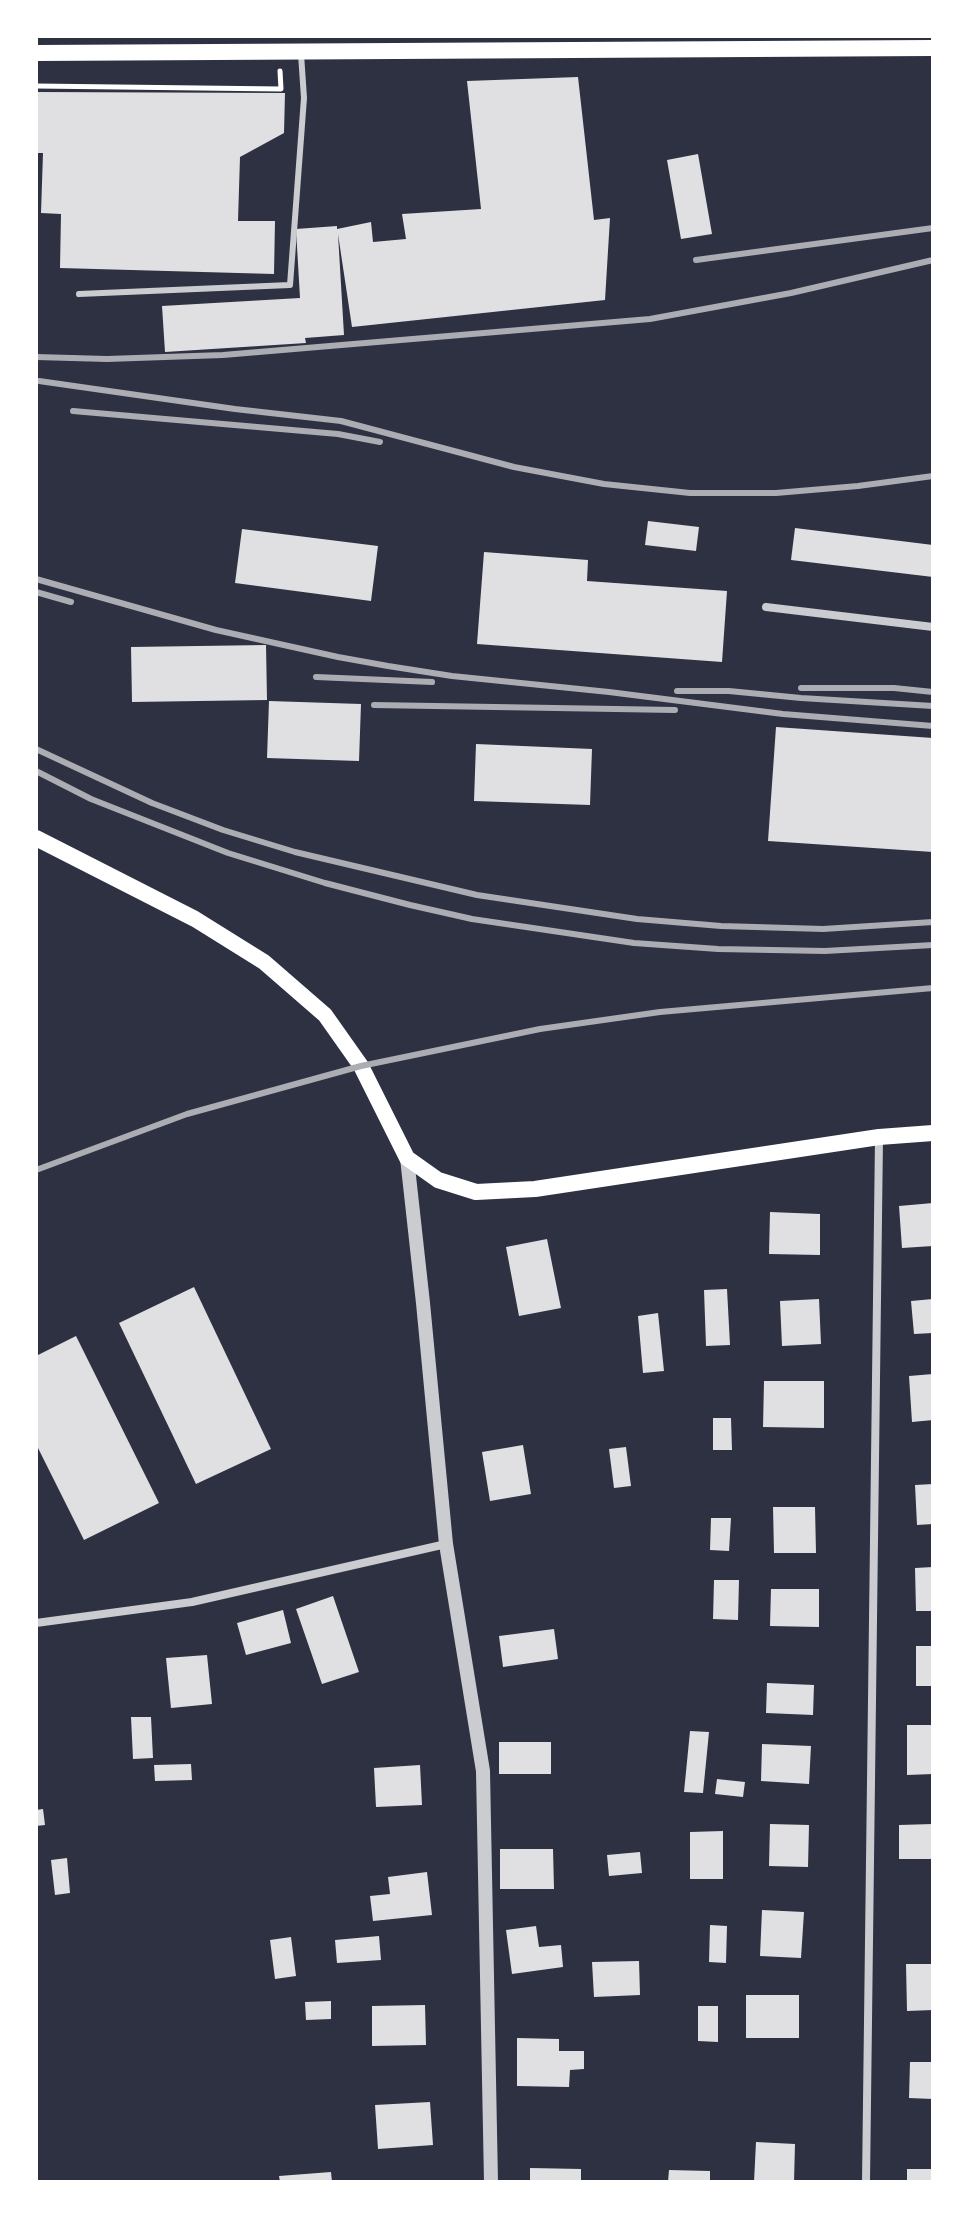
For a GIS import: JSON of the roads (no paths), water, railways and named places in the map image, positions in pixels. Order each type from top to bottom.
[{"type":"main road","points":[[36,53],[710,42],[933,48]]},
{"type":"main road","points":[[36,838],[195,919],[274,970],[325,1015],[361,1066],[407,1158],[438,1180],[476,1192],[535,1189],[879,1137],[933,1133]]},
{"type":"street","points":[[766,607],[933,627]]},
{"type":"street","points":[[866,2182],[879,1137]]},
{"type":"street","points":[[407,1158],[446,1544],[483,1771],[491,2182]]},
{"type":"street","points":[[36,1623],[192,1602],[446,1544]]},
{"type":"lane","points":[[79,294],[290,285],[304,98],[301,51]]},
{"type":"railway","points":[[696,260],[933,228]]},
{"type":"railway","points":[[36,357],[107,359],[223,355],[650,319],[791,293],[933,260]]},
{"type":"railway","points":[[39,381],[341,421],[514,467],[604,484],[690,493],[776,493],[933,476]]},
{"type":"railway","points":[[73,411],[338,434],[380,442]]},
{"type":"railway","points":[[36,579],[216,630],[388,666],[783,714],[933,726]]},
{"type":"railway","points":[[36,592],[71,602]]},
{"type":"railway","points":[[316,677],[432,682]]},
{"type":"railway","points":[[801,688],[894,688],[933,692]]},
{"type":"railway","points":[[677,691],[729,691],[933,706]]},
{"type":"railway","points":[[374,705],[675,710]]},
{"type":"railway","points":[[36,749],[152,803],[223,830],[295,852],[477,895],[637,919],[721,926],[823,929],[933,922]]},
{"type":"railway","points":[[36,771],[91,799],[228,853],[325,883],[472,919],[634,943],[718,949],[825,951],[933,945]]},
{"type":"railway","points":[[36,1170],[187,1114],[361,1066],[540,1029],[660,1012],[933,988]]}]
